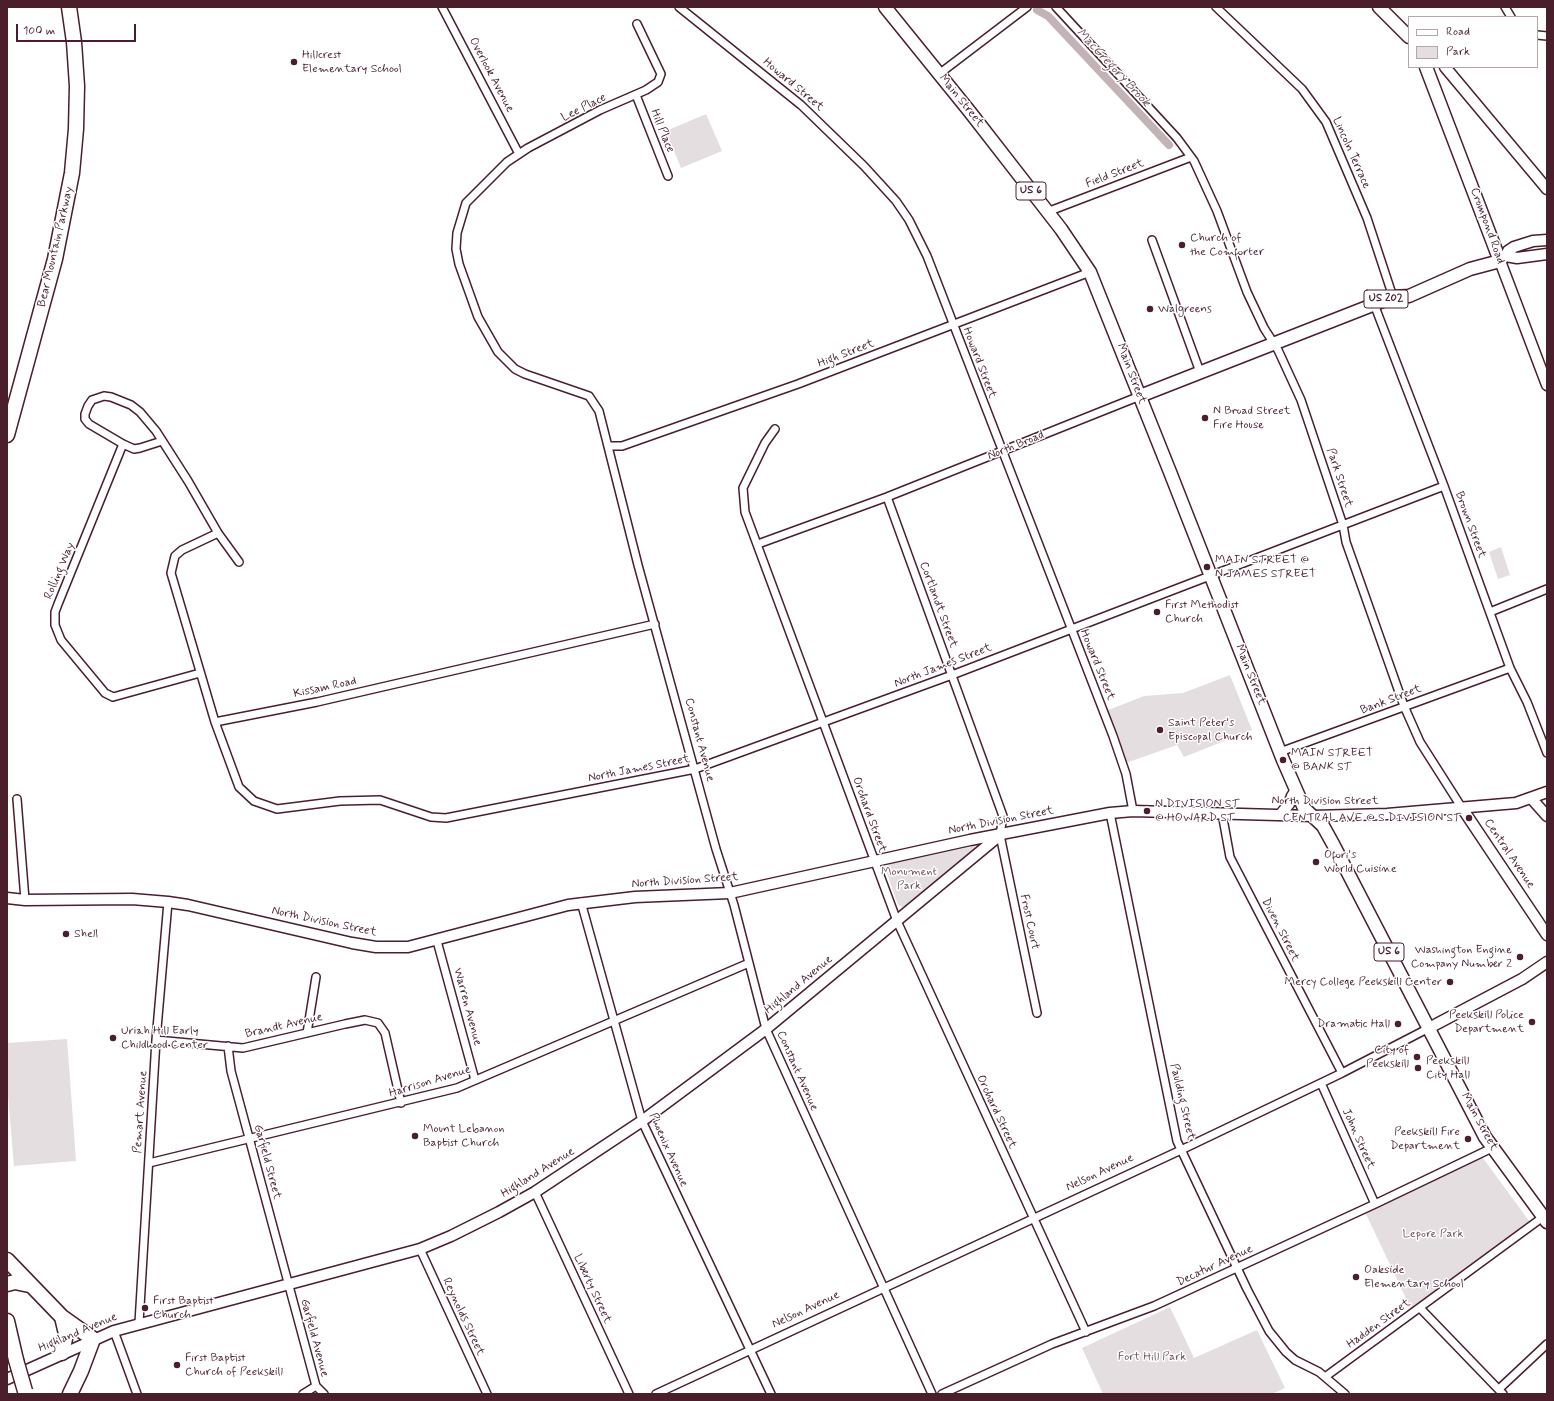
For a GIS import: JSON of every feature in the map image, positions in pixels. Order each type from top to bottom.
[{"type":"highway","name":"Bear Mountain Parkway","points":[[7,397],[51,235],[63,172],[67,129],[68,85],[65,43],[59,7]]},
{"type":"highway","name":"Bear Mountain Parkway","points":[[7,435],[57,252],[72,173],[76,129],[77,86],[74,42],[69,7]]},
{"type":"highway","points":[[7,1260],[62,1317],[93,1339],[81,1371],[70,1394]]},
{"type":"highway","points":[[7,1284],[15,1282],[29,1284]]},
{"type":"highway","points":[[62,1317],[66,1334],[62,1353]]},
{"type":"highway","points":[[7,1321],[25,1393]]},
{"type":"main road","name":"Main Street","points":[[885,7],[1078,251],[1090,272],[1280,752],[1304,808],[1323,826],[1333,844],[1492,1148],[1545,1219]]},
{"type":"main road","points":[[1378,7],[1408,36]]},
{"type":"main road","name":"Crompond Road","points":[[1426,68],[1503,258]]},
{"type":"main road","name":"US 202","points":[[1273,344],[1393,297],[1409,296],[1470,269],[1503,258]]},
{"type":"main road","name":"North Broad","points":[[1140,396],[1273,344]]},
{"type":"street","name":"Overlook Avenue","points":[[442,7],[519,154]]},
{"type":"street","name":"Howard Street","points":[[678,7],[801,105],[864,166],[896,201],[909,220],[927,256],[1126,774],[1133,811]]},
{"type":"street","points":[[939,74],[1027,7]]},
{"type":"street","name":"Park Street","points":[[1056,7],[1177,138],[1191,157],[1217,211],[1247,292],[1301,400],[1343,525],[1349,550],[1404,706],[1420,742],[1462,808]]},
{"type":"street","name":"Lincoln Terrace","points":[[1216,7],[1302,89],[1326,122],[1367,218],[1393,297]]},
{"type":"street","points":[[1505,7],[1511,16]]},
{"type":"street","name":"Lee Place","points":[[519,154],[600,110],[656,85],[661,74],[637,24]]},
{"type":"street","points":[[1446,68],[1547,189]]},
{"type":"street","name":"Hill Place","points":[[636,95],[668,176]]},
{"type":"street","name":"Constant Avenue","points":[[519,154],[507,162],[466,203],[456,233],[456,249],[459,264],[478,317],[498,352],[515,369],[525,374],[589,396],[599,410],[638,565],[656,624],[766,1029],[932,1394]]},
{"type":"street","name":"Field Street","points":[[1047,212],[1191,157]]},
{"type":"street","points":[[1152,240],[1200,372]]},
{"type":"street","points":[[1503,258],[1508,251],[1514,247],[1547,240]]},
{"type":"street","points":[[1503,258],[1517,258],[1547,254]]},
{"type":"street","name":"Crompond Road","points":[[1503,258],[1547,385]]},
{"type":"street","name":"High Street","points":[[608,446],[622,446],[798,384],[1090,272]]},
{"type":"street","name":"Brown Street","points":[[1374,304],[1444,486],[1510,668],[1545,740],[1547,753]]},
{"type":"street","points":[[162,441],[134,449],[89,424],[85,414],[92,400],[104,396],[111,397],[131,405],[140,412],[162,441],[188,480],[218,533],[239,562]]},
{"type":"street","name":"North Broad","points":[[758,544],[887,497],[1140,396]]},
{"type":"street","name":"Orchard Street","points":[[775,429],[765,443],[743,488],[745,512],[897,921],[1086,1332]]},
{"type":"street","name":"Rolling Way","points":[[123,444],[55,612],[55,625],[60,640],[105,693],[113,697],[200,673]]},
{"type":"street","name":"North James Street","points":[[215,722],[239,787],[254,801],[277,809],[340,800],[380,800],[431,817],[446,818],[695,769],[952,675],[1444,486]]},
{"type":"street","name":"Cortlandt Street","points":[[887,497],[1003,816],[1000,835]]},
{"type":"street","points":[[215,722],[171,573],[175,556],[182,550],[218,533]]},
{"type":"street","points":[[1490,612],[1547,589]]},
{"type":"street","name":"Kissam Road","points":[[215,722],[317,702],[656,624]]},
{"type":"street","name":"Bank Street","points":[[1280,752],[1510,668]]},
{"type":"street","points":[[1280,815],[1289,804],[1296,790]]},
{"type":"street","name":"North Division Street","points":[[7,898],[25,900],[132,899],[168,902],[188,905],[376,947],[408,947],[437,941],[581,902],[634,897],[730,893],[1110,813],[1133,811],[1313,816],[1387,814],[1515,803],[1547,792]]},
{"type":"street","points":[[1531,798],[1547,816]]},
{"type":"street","points":[[17,799],[25,900]]},
{"type":"street","name":"Central Avenue","points":[[1462,808],[1547,935]]},
{"type":"street","name":"Paulding Street","points":[[1110,813],[1178,1141],[1237,1268],[1269,1331],[1294,1360],[1325,1377],[1345,1394]]},
{"type":"street","name":"Diven Street","points":[[1222,813],[1230,857],[1342,1074]]},
{"type":"street","name":"Highland Avenue","points":[[7,1378],[114,1331],[420,1249],[458,1233],[535,1192],[642,1121],[766,1029],[1000,835]]},
{"type":"street","name":"Frost Court","points":[[1000,835],[1036,1012]]},
{"type":"street","name":"Pemart Avenue","points":[[139,1324],[156,1040],[168,902]]},
{"type":"street","name":"Phoenix Avenue","points":[[581,902],[642,1121],[771,1394]]},
{"type":"street","name":"Warren Avenue","points":[[437,941],[475,1080]]},
{"type":"street","name":"Nelson Avenue","points":[[656,1394],[1182,1150],[1342,1074],[1522,979],[1547,962]]},
{"type":"street","name":"Harrison Avenue","points":[[148,1163],[401,1103],[457,1088],[748,963]]},
{"type":"street","points":[[307,1033],[316,977]]},
{"type":"street","name":"Brandt Avenue","points":[[156,1040],[243,1048],[344,1024],[368,1020],[378,1023],[385,1033],[401,1103]]},
{"type":"street","name":"Garfield Street","points":[[228,1046],[231,1071],[288,1284]]},
{"type":"street","name":"John Street","points":[[1321,1083],[1375,1204]]},
{"type":"street","name":"Decatur Avenue","points":[[942,1394],[1052,1344],[1154,1306],[1492,1148]]},
{"type":"street","name":"Liberty Street","points":[[535,1192],[629,1394]]},
{"type":"street","name":"Hadden Street","points":[[1325,1377],[1545,1219]]},
{"type":"street","name":"Reynolds Street","points":[[420,1249],[487,1394]]},
{"type":"street","name":"Garfield Avenue","points":[[288,1284],[316,1386],[324,1394]]},
{"type":"street","points":[[1420,1308],[1501,1392],[1547,1344]]},
{"type":"street","points":[[114,1331],[137,1394]]},
{"type":"street","points":[[303,1394],[316,1386]]},
{"type":"green space","points":[[706,114],[722,151],[681,168],[666,131]]},
{"type":"green space","points":[[1501,547],[1510,575],[1498,579],[1489,552]]},
{"type":"green space","points":[[1230,675],[1252,730],[1184,757],[1177,745],[1123,764],[1106,711],[1144,696],[1183,693]]},
{"type":"green space","name":"Monument Park","points":[[975,846],[976,849],[906,906],[903,907],[898,905],[886,870],[889,864]]},
{"type":"green space","points":[[67,1039],[76,1161],[14,1166],[7,1084],[7,1043]]},
{"type":"green space","name":"Lepore Park","points":[[1480,1154],[1532,1225],[1413,1313],[1364,1210]]},
{"type":"green space","name":"Fort Hill Park","points":[[1170,1307],[1194,1358],[1257,1330],[1285,1388],[1272,1394],[1103,1394],[1082,1348]]},
{"type":"waterway","name":"MacGregory Brook","points":[[1037,10],[1048,16],[1169,145]]},
{"type":"place","name":"Hillcrest Elementary School","points":[[294,62]]},
{"type":"place","name":"Church of the Comforter","points":[[1182,245]]},
{"type":"place","name":"Walgreens","points":[[1150,309]]},
{"type":"place","name":"N Broad Street Fire House","points":[[1205,418]]},
{"type":"place","name":"MAIN STREET @ N JAMES STREET","points":[[1207,567]]},
{"type":"place","name":"First Methodist Church","points":[[1157,612]]},
{"type":"place","name":"Saint Peter's Episcopal Church","points":[[1160,730]]},
{"type":"place","name":"MAIN STREET @ BANK ST","points":[[1283,760]]},
{"type":"place","name":"N DIVISION ST @ HOWARD ST","points":[[1147,811]]},
{"type":"place","name":"CENTRAL AVE @ S DIVISION ST","points":[[1469,818]]},
{"type":"place","name":"Ofori's World Cuisine","points":[[1316,862]]},
{"type":"place","name":"Shell","points":[[66,934]]},
{"type":"place","name":"Washington Engine Company Number 2","points":[[1520,957]]},
{"type":"place","name":"Mercy College Peekskill Center","points":[[1450,982]]},
{"type":"place","name":"Peekskill Police Department","points":[[1532,1022]]},
{"type":"place","name":"Dramatic Hall","points":[[1398,1024]]},
{"type":"place","name":"Uriah Hill Early Childhood Center","points":[[113,1038]]},
{"type":"place","name":"City of Peekskill","points":[[1417,1057]]},
{"type":"place","name":"Peekskill City Hall","points":[[1418,1068]]},
{"type":"place","name":"Mount Lebanon Baptist Church","points":[[415,1136]]},
{"type":"place","name":"Peekskill Fire Department","points":[[1468,1139]]},
{"type":"place","name":"Oakside Elementary School","points":[[1356,1277]]},
{"type":"place","name":"First Baptist Church","points":[[145,1308]]},
{"type":"place","name":"First Baptist Church of Peekskill","points":[[177,1365]]}]
